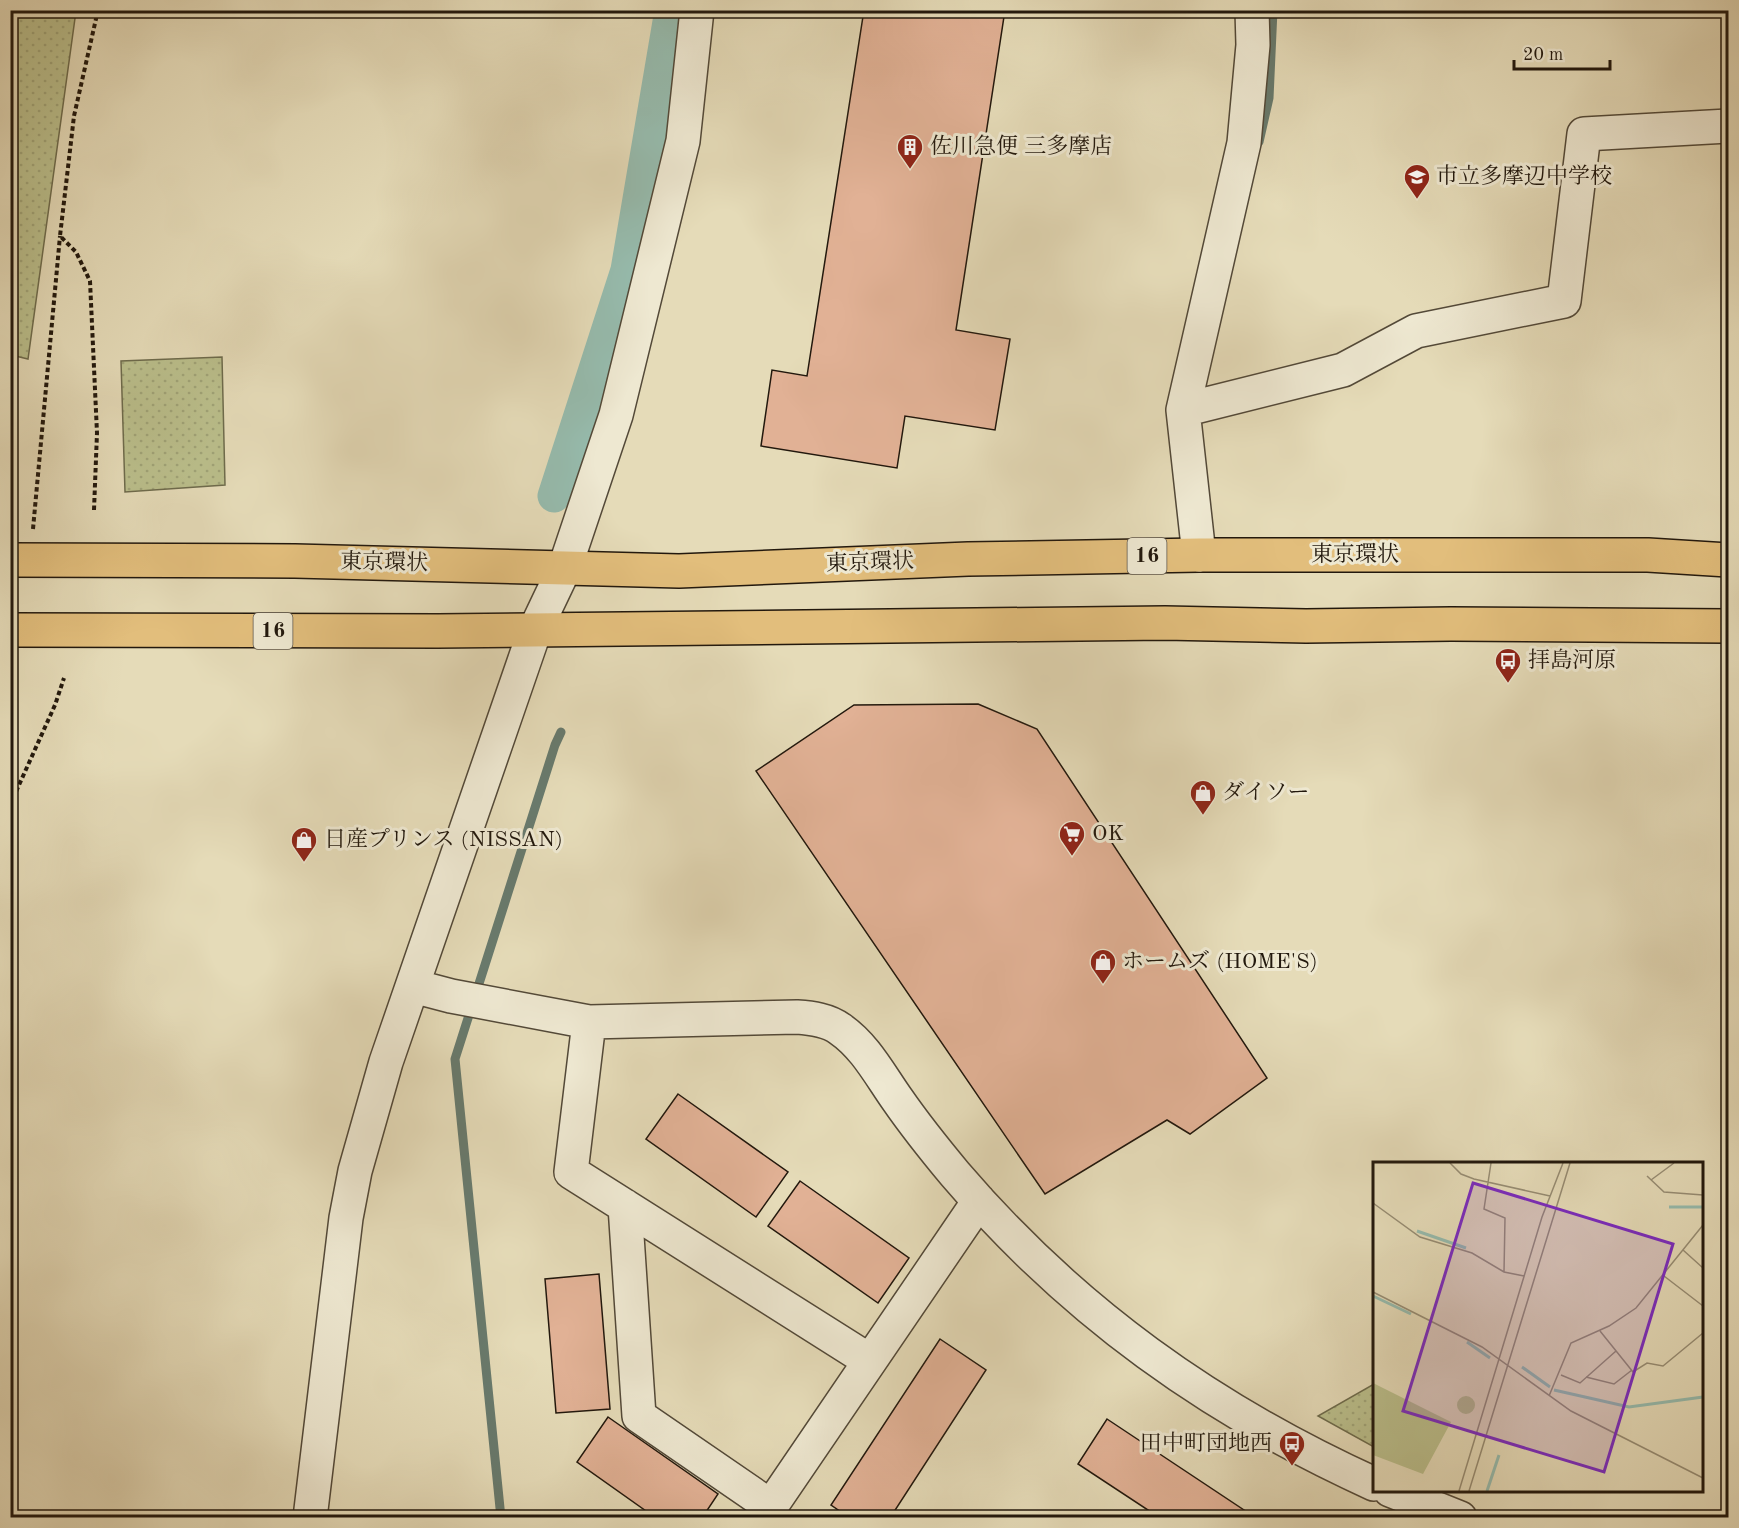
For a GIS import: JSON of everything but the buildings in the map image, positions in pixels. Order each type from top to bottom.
[{"type":"highway","name":"東京環状","points":[[20,560],[295,561],[678,571],[968,559],[1198,555],[1648,555],[1728,560]]},
{"type":"highway","name":"16","points":[[10,630],[136,632],[535,630],[1165,623],[1306,626],[1451,624],[1728,626]]},
{"type":"street","points":[[310,1518],[350,1196],[375,1097],[535,630],[565,567],[616,416],[683,141],[698,10]]},
{"type":"street","points":[[1198,555],[1183,410],[1244,142],[1253,45],[1252,10]]},
{"type":"street","points":[[1183,410],[1343,370],[1416,331],[1564,301],[1584,134],[1728,126]]},
{"type":"street","points":[[413,986],[451,996],[589,1022],[797,1017],[816,1019],[831,1024],[848,1035],[859,1046],[912,1120],[979,1202],[1060,1282],[1149,1354],[1216,1401],[1322,1460],[1373,1484]]},
{"type":"street","points":[[589,1022],[571,1172],[870,1361]]},
{"type":"street","points":[[625,1206],[639,1416],[766,1512],[979,1202]]},
{"type":"street","points":[[1393,1492],[1460,1518]]},
{"type":"path","points":[[20,560],[74,116],[98,10]]},
{"type":"path","points":[[60,236],[75,252],[90,281],[97,433],[94,510]]},
{"type":"path","points":[[10,805],[55,705],[64,678]]},
{"type":"green space","points":[[10,11],[76,11],[28,359],[11,355]]},
{"type":"green space","points":[[222,357],[225,485],[125,492],[121,361]]},
{"type":"green space","points":[[1373,1385],[1373,1446],[1318,1416]]},
{"type":"waterway","points":[[554,496],[627,270],[671,10]]},
{"type":"waterway","points":[[1259,142],[1269,98],[1273,10]]},
{"type":"waterway","points":[[501,1518],[455,1059],[561,732]]},
{"type":"place","name":"佐川急便 三多摩店","points":[[910,170]]},
{"type":"place","name":"市立多摩辺中学校","points":[[1417,200]]},
{"type":"place","name":"拝島河原","points":[[1508,684]]},
{"type":"place","name":"ダイソー","points":[[1203,816]]},
{"type":"place","name":"OK","points":[[1072,857]]},
{"type":"place","name":"日産プリンス (NISSAN)","points":[[304,863]]},
{"type":"place","name":"ホームズ (HOME'S)","points":[[1103,985]]},
{"type":"place","name":"田中町団地西","points":[[1292,1467]]}]
